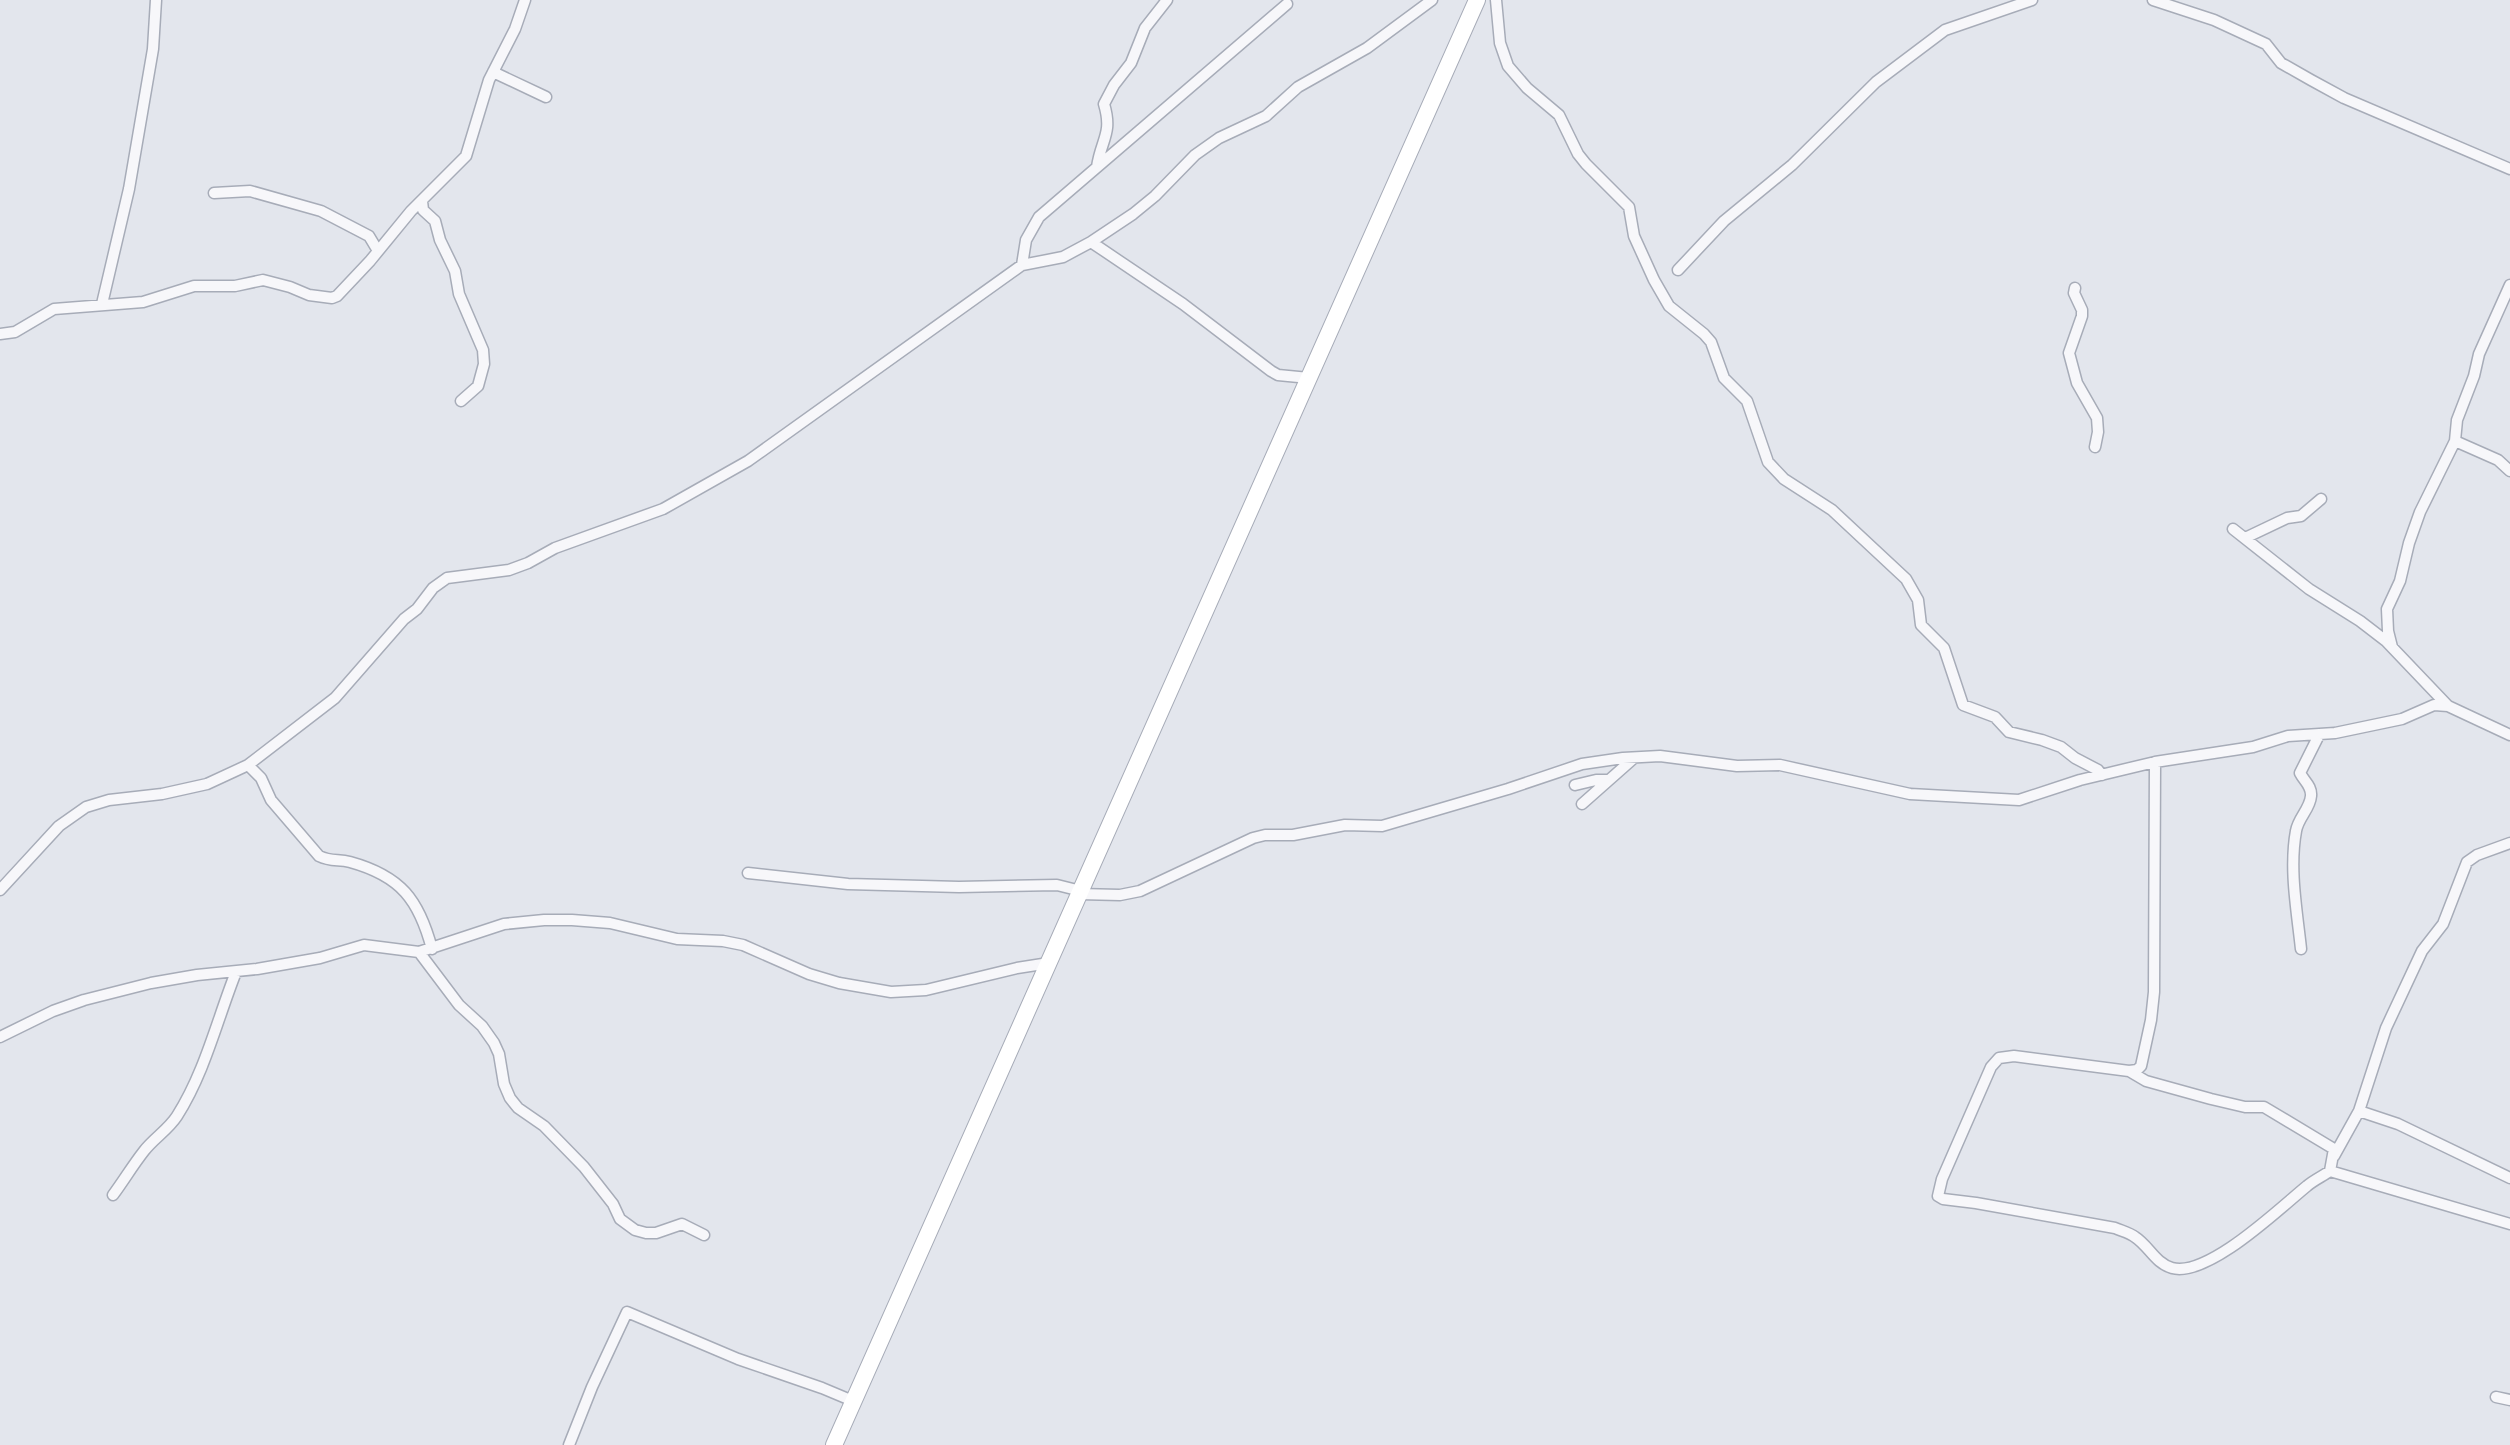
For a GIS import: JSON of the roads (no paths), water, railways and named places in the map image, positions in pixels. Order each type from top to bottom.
[{"type":"street","points":[[102,304],[130,189],[152,58],[156,0]]},
{"type":"street","points":[[0,334],[15,332],[54,309],[143,302],[194,286],[235,286],[263,280],[309,295],[332,298],[346,287],[466,156],[493,72],[515,29],[525,0]]},
{"type":"street","points":[[1097,167],[1107,135],[1107,113],[1104,104],[1107,94],[1126,72],[1145,28],[1167,0]]},
{"type":"street","points":[[0,890],[59,826],[86,807],[109,800],[139,798],[184,789],[216,780],[248,765],[335,698],[440,582],[447,578],[509,570],[528,563],[555,548],[663,509],[748,461],[1022,265],[1063,257],[1133,214],[1155,196],[1195,155],[1219,138],[1266,116],[1297,86],[1367,48],[1432,0]]},
{"type":"street","points":[[834,1445],[1477,0]]},
{"type":"street","points":[[1496,0],[1500,43],[1508,66],[1527,88],[1559,115],[1586,164],[1629,207],[1634,236],[1654,280],[1669,306],[1711,342],[1724,378],[1748,401],[1761,447],[1771,466],[1784,479],[1832,510],[1906,579],[1918,600],[1921,625],[1944,648],[1963,705],[1995,717],[2010,733],[2061,747],[2102,775]]},
{"type":"street","points":[[1678,270],[1724,221],[1792,165],[1886,74],[1945,30],[2032,0]]},
{"type":"street","points":[[2153,0],[2214,20],[2266,44],[2281,63],[2333,92],[2510,169]]},
{"type":"street","points":[[1022,265],[1026,240],[1039,217],[1287,4]]},
{"type":"street","points":[[493,72],[546,97]]},
{"type":"street","points":[[214,193],[242,190],[261,193],[321,211],[369,236],[390,237]]},
{"type":"street","points":[[422,201],[423,209],[435,221],[440,240],[455,271],[458,294],[483,350],[484,364],[478,386],[461,401]]},
{"type":"street","points":[[369,236],[379,251]]},
{"type":"street","points":[[1091,242],[1183,304],[1271,371],[1278,375],[1309,377]]},
{"type":"street","points":[[2392,647],[2387,609],[2400,581],[2420,512],[2455,441],[2457,420],[2474,376],[2479,354],[2510,285]]},
{"type":"street","points":[[2075,288],[2074,293],[2082,313],[2078,332],[2069,352],[2077,383],[2097,418],[2095,447]]},
{"type":"street","points":[[2455,441],[2498,460],[2510,471]]},
{"type":"street","points":[[2245,538],[2287,518],[2301,516],[2321,499]]},
{"type":"street","points":[[2233,529],[2309,589],[2360,621],[2392,647],[2448,706]]},
{"type":"street","points":[[748,873],[848,884],[984,887],[1057,885],[1080,892],[1120,895],[1140,891],[1253,838],[1293,835],[1345,825],[1382,826],[1582,764],[1634,758],[1660,756],[1737,766],[1780,765],[1910,794],[2020,800],[2155,762],[2253,747],[2288,736],[2319,735],[2402,719],[2434,705],[2448,706],[2510,735]]},
{"type":"street","points":[[2301,949],[2294,871],[2295,844],[2298,824],[2311,795],[2311,788],[2300,773],[2319,735]]},
{"type":"street","points":[[1582,804],[1634,758]]},
{"type":"street","points":[[2129,1071],[2146,1081],[2245,1107],[2264,1107],[2277,1113],[2292,1125],[2334,1149],[2330,1171],[2310,1184],[2254,1232],[2204,1261],[2178,1269],[2160,1262],[2135,1236],[2115,1228],[1938,1196],[1942,1179],[1991,1067],[1999,1058],[2014,1056],[2129,1071],[2137,1070],[2141,1066],[2154,992],[2155,762]]},
{"type":"street","points":[[248,765],[261,778],[271,800],[318,856],[328,861],[347,861],[382,873],[409,895],[425,923],[432,949]]},
{"type":"street","points":[[1575,785],[1609,780]]},
{"type":"street","points":[[2333,1158],[2359,1111],[2386,1028],[2422,951],[2443,924],[2467,862],[2477,855],[2510,843]]},
{"type":"street","points":[[0,1037],[84,1000],[170,980],[320,958],[365,945],[419,952],[504,924],[544,920],[597,922],[677,939],[723,941],[743,945],[809,974],[839,983],[891,992],[926,990],[1048,963]]},
{"type":"street","points":[[419,952],[458,1005],[482,1026],[494,1043],[510,1098],[518,1108],[544,1126],[584,1167],[613,1204],[620,1220],[635,1230],[646,1233],[656,1233],[682,1224],[704,1235]]},
{"type":"street","points":[[113,1195],[145,1150],[172,1124],[192,1090],[236,972]]},
{"type":"street","points":[[2359,1111],[2398,1124],[2510,1178]]},
{"type":"street","points":[[2330,1171],[2510,1224]]},
{"type":"street","points":[[569,1445],[592,1387],[628,1312],[738,1359],[853,1401]]},
{"type":"street","points":[[2496,1397],[2510,1400]]}]
